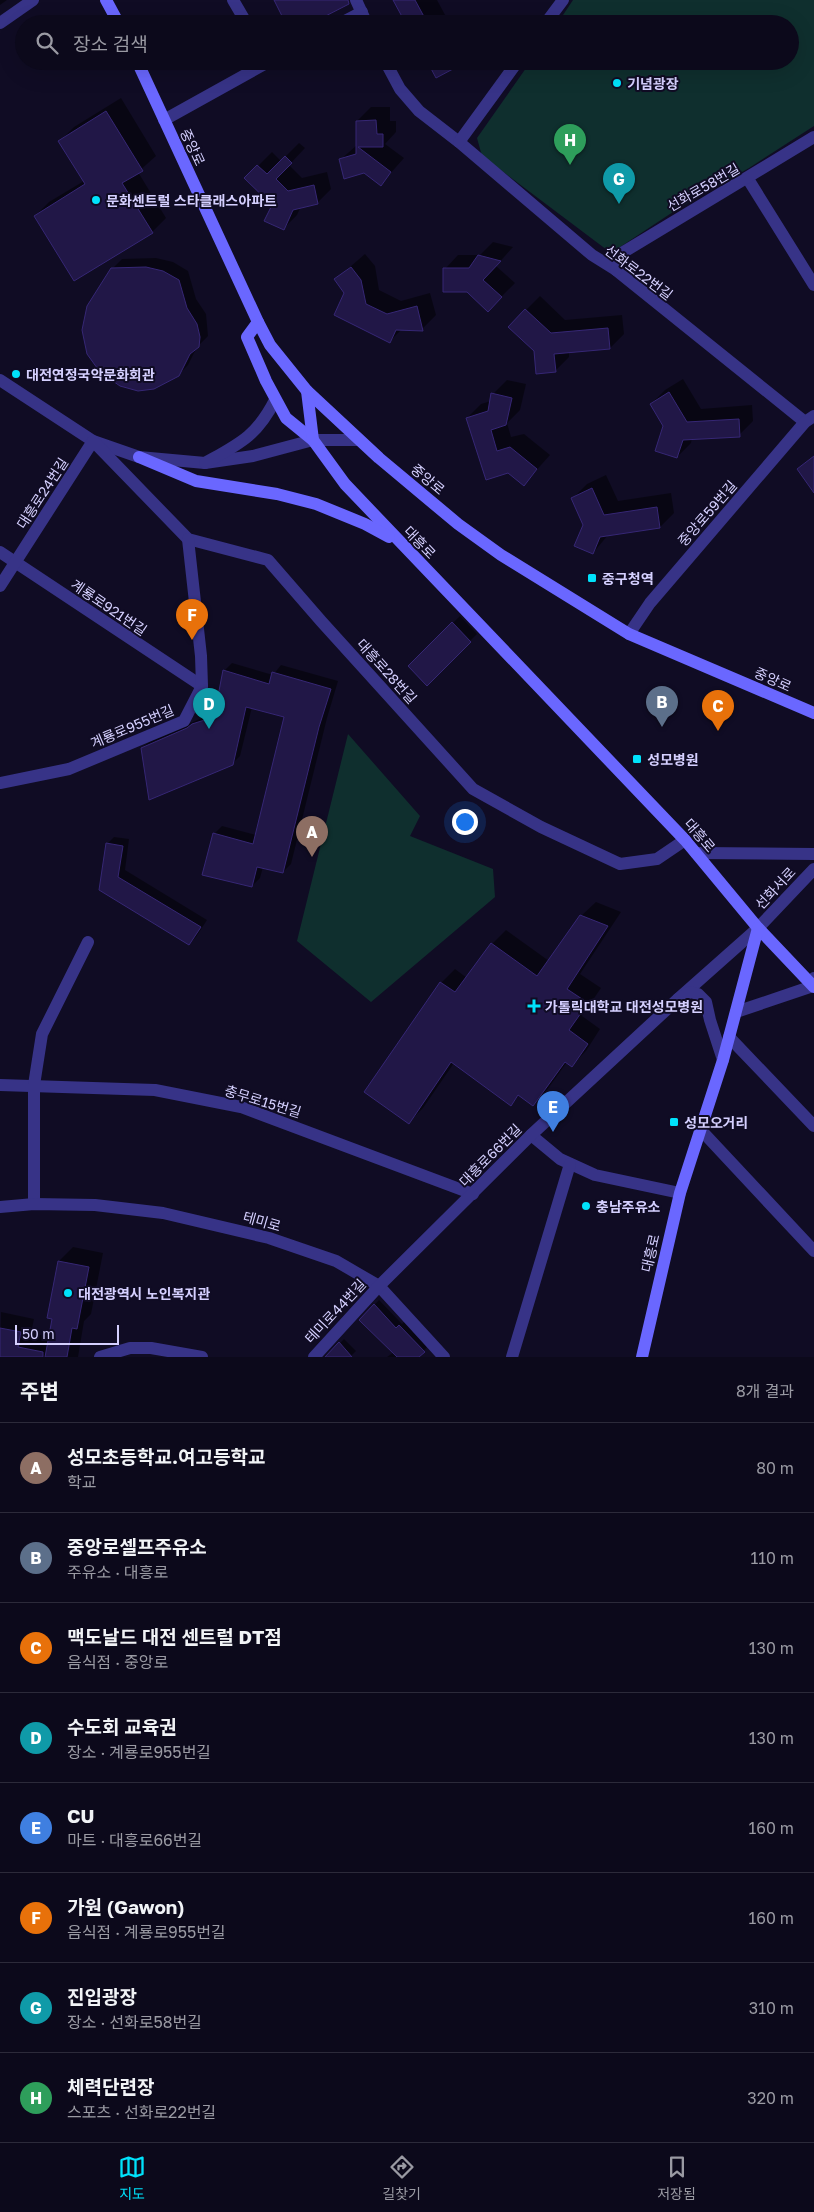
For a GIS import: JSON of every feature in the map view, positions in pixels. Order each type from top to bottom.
[{"type":"main road","points":[[106,0],[114,15]]},
{"type":"main road","name":"중앙로","points":[[140,70],[258,322],[270,345],[307,391],[359,440],[458,524],[501,555],[629,634],[814,714]]},
{"type":"main road","points":[[258,322],[247,337],[255,358],[275,400],[286,418],[313,440]]},
{"type":"main road","name":"대흥로","points":[[307,391],[313,440],[345,484],[399,543],[570,717],[685,840],[758,928],[723,1060],[680,1193],[642,1357]]},
{"type":"main road","points":[[139,457],[196,481],[277,494],[316,504],[365,524],[399,543]]},
{"type":"main road","points":[[758,928],[814,983]]},
{"type":"street","points":[[0,23],[33,0]]},
{"type":"street","points":[[233,0],[242,15]]},
{"type":"street","points":[[551,15],[562,0]]},
{"type":"street","points":[[349,15],[359,6]]},
{"type":"street","name":"중앙로","points":[[164,120],[254,70]]},
{"type":"street","name":"선화로22번길","points":[[390,70],[400,89],[418,111],[459,142],[592,255],[616,270],[810,419]]},
{"type":"street","points":[[459,142],[511,70]]},
{"type":"street","name":"선화로58번길","points":[[616,270],[622,253],[748,179],[814,137]]},
{"type":"street","points":[[748,179],[814,284]]},
{"type":"street","points":[[0,380],[93,441],[188,539]]},
{"type":"street","points":[[206,463],[249,437],[266,418],[275,400]]},
{"type":"street","name":"중앙로59번길","points":[[629,634],[650,603],[810,419]]},
{"type":"street","points":[[93,441],[139,457],[206,463],[253,456],[313,440],[359,440]]},
{"type":"street","name":"대흥로24번길","points":[[0,586],[93,441]]},
{"type":"street","name":"계룡로955번길","points":[[0,783],[69,769],[184,721],[202,686],[201,656],[188,539]]},
{"type":"street","name":"대흥로28번길","points":[[188,539],[268,560],[473,789],[541,827],[620,864],[657,859],[685,840]]},
{"type":"street","name":"계룡로921번길","points":[[0,552],[202,686]]},
{"type":"street","points":[[696,853],[814,854]]},
{"type":"street","name":"선화서로","points":[[758,928],[814,869]]},
{"type":"street","name":"대흥로66번길","points":[[379,1286],[531,1135],[758,928]]},
{"type":"street","points":[[34,1204],[34,1085],[42,1034],[88,942]]},
{"type":"street","points":[[736,1012],[814,983]]},
{"type":"street","points":[[678,999],[690,992],[698,994],[706,1002],[723,1060]]},
{"type":"street","points":[[729,1037],[814,1126]]},
{"type":"street","name":"충무로15번길","points":[[0,1085],[155,1090],[241,1107],[472,1194]]},
{"type":"street","points":[[700,1129],[814,1251]]},
{"type":"street","points":[[531,1135],[560,1159],[595,1175],[680,1193]]},
{"type":"street","points":[[512,1357],[570,1164]]},
{"type":"street","name":"테미로","points":[[0,1207],[34,1204],[95,1205],[164,1213],[221,1225],[269,1238],[336,1262],[379,1286],[444,1357]]},
{"type":"street","name":"테미로44번길","points":[[314,1357],[379,1286]]},
{"type":"street","points":[[100,1357],[130,1348],[144,1348],[202,1357]]},
{"type":"green space","points":[[573,0],[814,0],[814,126],[749,168],[679,208],[611,253],[482,156],[477,138],[525,70],[799,70],[799,15],[563,15]]},
{"type":"green space","points":[[348,734],[420,816],[410,836],[493,869],[495,897],[371,1002],[297,941]]},
{"type":"building","points":[[274,0],[348,0],[349,4],[328,15],[282,15]]},
{"type":"building","points":[[393,0],[415,0],[423,15],[401,15]]},
{"type":"building","points":[[432,70],[451,70],[436,78]]},
{"type":"building","name":"문화센트럴 스타클래스아파트","points":[[106,111],[143,171],[122,183],[153,233],[74,281],[34,216],[85,184],[58,141]]},
{"type":"building","points":[[376,120],[377,134],[383,134],[383,147],[358,147],[391,172],[381,186],[364,173],[344,179],[339,159],[356,154],[356,121]]},
{"type":"building","points":[[285,156],[292,163],[276,179],[288,191],[314,185],[318,204],[293,210],[284,230],[264,221],[272,205],[244,178],[257,165],[267,174]]},
{"type":"building","points":[[478,255],[501,261],[483,280],[502,297],[488,312],[467,292],[443,292],[443,268],[469,268]]},
{"type":"building","points":[[146,267],[163,271],[179,280],[187,308],[197,324],[200,337],[199,347],[190,354],[179,376],[154,389],[138,391],[120,386],[100,372],[87,354],[82,330],[87,306],[111,268]]},
{"type":"building","points":[[351,267],[361,280],[366,304],[387,314],[417,306],[423,331],[396,330],[390,343],[334,315],[344,293],[334,279]]},
{"type":"building","points":[[525,309],[551,333],[608,328],[610,349],[554,354],[556,372],[536,374],[534,351],[508,327]]},
{"type":"building","points":[[669,392],[687,422],[739,419],[740,437],[683,440],[677,458],[655,451],[663,426],[650,404]]},
{"type":"building","points":[[491,393],[512,398],[506,425],[491,430],[497,451],[510,447],[537,469],[524,486],[508,473],[486,480],[466,418],[488,411]]},
{"type":"building","points":[[814,456],[814,493],[797,469]]},
{"type":"building","points":[[592,488],[604,515],[657,507],[660,528],[600,537],[593,554],[574,546],[583,525],[571,498]]},
{"type":"building","points":[[452,622],[471,642],[427,686],[408,666]]},
{"type":"building","points":[[223,670],[269,684],[272,672],[331,689],[319,727],[283,873],[257,867],[252,887],[202,875],[213,833],[253,844],[284,717],[246,707],[233,765],[149,800],[141,748],[192,724],[214,717]]},
{"type":"building","points":[[106,843],[123,846],[118,877],[201,927],[189,945],[99,890]]},
{"type":"building","points":[[580,915],[608,926],[567,989],[588,1003],[569,1030],[588,1044],[572,1067],[565,1062],[533,1106],[518,1095],[511,1106],[451,1062],[409,1124],[364,1092],[440,982],[455,992],[491,943],[537,976]]},
{"type":"building","name":"대전광역시 노인복지관","points":[[58,1261],[89,1267],[77,1329],[72,1328],[67,1357],[45,1357],[52,1319],[47,1318]]},
{"type":"building","points":[[374,1304],[396,1328],[399,1325],[425,1352],[419,1357],[397,1357],[359,1320]]},
{"type":"building","points":[[0,1328],[21,1332],[18,1347],[43,1352],[43,1357],[0,1357]]},
{"type":"building","points":[[338,1343],[352,1357],[325,1357]]},
{"type":"place","name":"기념광장","points":[[617,83]]},
{"type":"place","name":"체력단련장","points":[[570,165]]},
{"type":"place","name":"문화센트럴 스타클래스아파트","points":[[96,200]]},
{"type":"place","name":"진입광장","points":[[619,204]]},
{"type":"place","name":"대전연정국악문화회관","points":[[16,374]]},
{"type":"place","name":"중구청역","points":[[592,578]]},
{"type":"place","name":"가원 (Gawon)","points":[[192,640]]},
{"type":"place","name":"중앙로셀프주유소","points":[[662,727]]},
{"type":"place","name":"수도회 교육권","points":[[209,729]]},
{"type":"place","name":"맥도날드 대전 센트럴 DT점","points":[[718,731]]},
{"type":"place","name":"성모병원","points":[[637,759]]},
{"type":"place","name":"성모초등학교.여고등학교","points":[[312,857]]},
{"type":"place","name":"가톨릭대학교 대전성모병원","points":[[534,1006]]},
{"type":"place","name":"성모오거리","points":[[674,1122]]},
{"type":"place","name":"CU","points":[[553,1132]]},
{"type":"place","name":"충남주유소","points":[[586,1206]]},
{"type":"place","name":"대전광역시 노인복지관","points":[[68,1293]]}]
